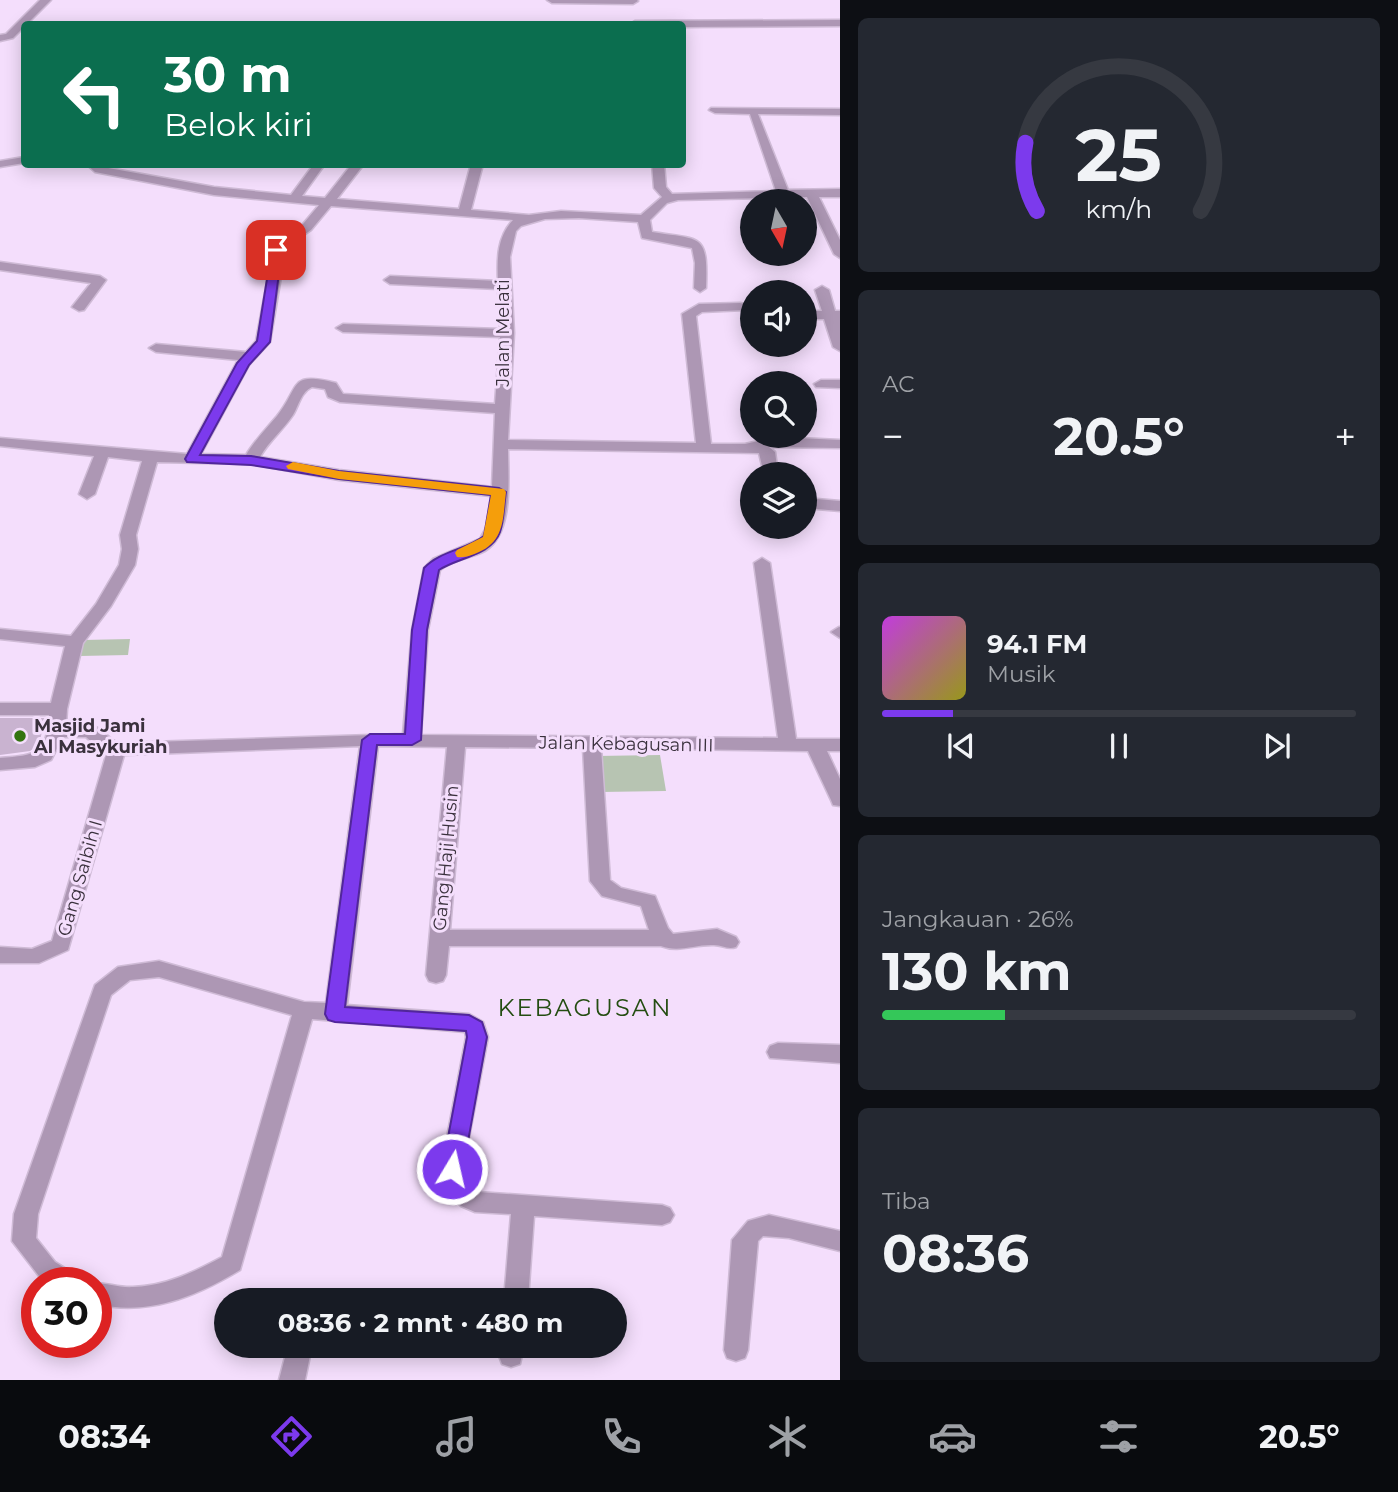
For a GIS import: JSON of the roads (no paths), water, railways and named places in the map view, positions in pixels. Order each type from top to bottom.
[{"type":"street","points":[[36,0],[46,0]]},
{"type":"street","points":[[24,21],[46,0]]},
{"type":"street","points":[[552,0],[633,1],[635,21]]},
{"type":"street","points":[[686,24],[840,23]]},
{"type":"street","points":[[0,38],[9,36],[21,24]]},
{"type":"street","points":[[715,110],[840,113]]},
{"type":"street","points":[[754,116],[781,189]]},
{"type":"street","points":[[0,164],[21,160]]},
{"type":"street","points":[[94,168],[202,190],[329,203],[530,218],[585,216],[643,219],[668,197],[740,195]]},
{"type":"street","points":[[294,199],[317,168]]},
{"type":"street","points":[[191,459],[243,363],[263,342],[276,250],[288,238],[307,227],[356,168]]},
{"type":"street","points":[[464,214],[476,168]]},
{"type":"street","points":[[658,168],[660,188],[668,197]]},
{"type":"street","points":[[817,194],[840,193]]},
{"type":"street","points":[[817,205],[840,254]]},
{"type":"street","name":"Jalan Melati","points":[[412,740],[419,630],[432,568],[446,559],[476,548],[489,539],[494,531],[499,492],[507,332],[503,263],[508,233],[515,224],[530,218]]},
{"type":"street","points":[[643,219],[646,235],[698,245],[701,252],[700,288]]},
{"type":"street","points":[[0,265],[100,280],[79,307]]},
{"type":"street","points":[[390,279],[505,285]]},
{"type":"street","points":[[821,289],[835,315],[840,347]]},
{"type":"street","points":[[704,447],[689,314],[699,308],[740,307]]},
{"type":"street","points":[[817,314],[835,315]]},
{"type":"street","points":[[344,328],[507,332]]},
{"type":"street","points":[[156,348],[251,357]]},
{"type":"street","points":[[251,460],[263,439],[285,416],[300,387],[310,382],[331,386],[333,394],[340,398],[502,409]]},
{"type":"street","points":[[821,384],[840,384]]},
{"type":"street","points":[[0,442],[151,457],[251,460],[339,475],[499,492]]},
{"type":"street","points":[[817,443],[840,444]]},
{"type":"street","points":[[500,444],[740,448]]},
{"type":"street","points":[[744,448],[768,452],[769,462]]},
{"type":"street","points":[[87,494],[102,453]]},
{"type":"street","points":[[0,764],[42,759],[57,731],[58,709],[75,642],[103,606],[127,565],[130,549],[128,535],[151,457]]},
{"type":"street","points":[[817,504],[840,506]]},
{"type":"street","points":[[762,563],[788,744]]},
{"type":"street","points":[[0,634],[75,642]]},
{"type":"street","points":[[0,709],[58,709]]},
{"type":"street","points":[[57,731],[90,731],[107,746],[117,749]]},
{"type":"street","points":[[335,1014],[370,740]]},
{"type":"street","name":"Jalan Kebagusan III","points":[[117,749],[370,740],[840,745]]},
{"type":"street","name":"Gang Haji Husin","points":[[436,975],[456,742]]},
{"type":"street","points":[[592,744],[600,881],[612,894],[648,901],[662,938]]},
{"type":"street","points":[[815,745],[840,800]]},
{"type":"street","name":"Gang Saibih I","points":[[0,956],[34,957],[50,954],[61,945],[117,749]]},
{"type":"street","points":[[439,937],[662,938],[672,942],[717,937],[729,942]]},
{"type":"street","points":[[45,1267],[24,1241],[26,1214],[102,991],[125,974],[159,970],[304,1010],[469,1022],[475,1028],[477,1037],[453,1158],[455,1183],[462,1196],[475,1202],[662,1215]]},
{"type":"street","points":[[112,1298],[157,1296],[204,1280],[232,1263],[304,1010]]},
{"type":"street","points":[[778,1052],[840,1054]]},
{"type":"street","points":[[517,1288],[523,1205]]},
{"type":"street","points":[[736,1350],[744,1240],[751,1231],[761,1226],[778,1227],[840,1241]]},
{"type":"street","points":[[292,1380],[297,1358]]},
{"type":"place","name":"Masjid Jami Al Masykuriah","points":[[20,736]]},
{"type":"district","name":"KEBAGUSAN","points":[[585,1008]]}]
